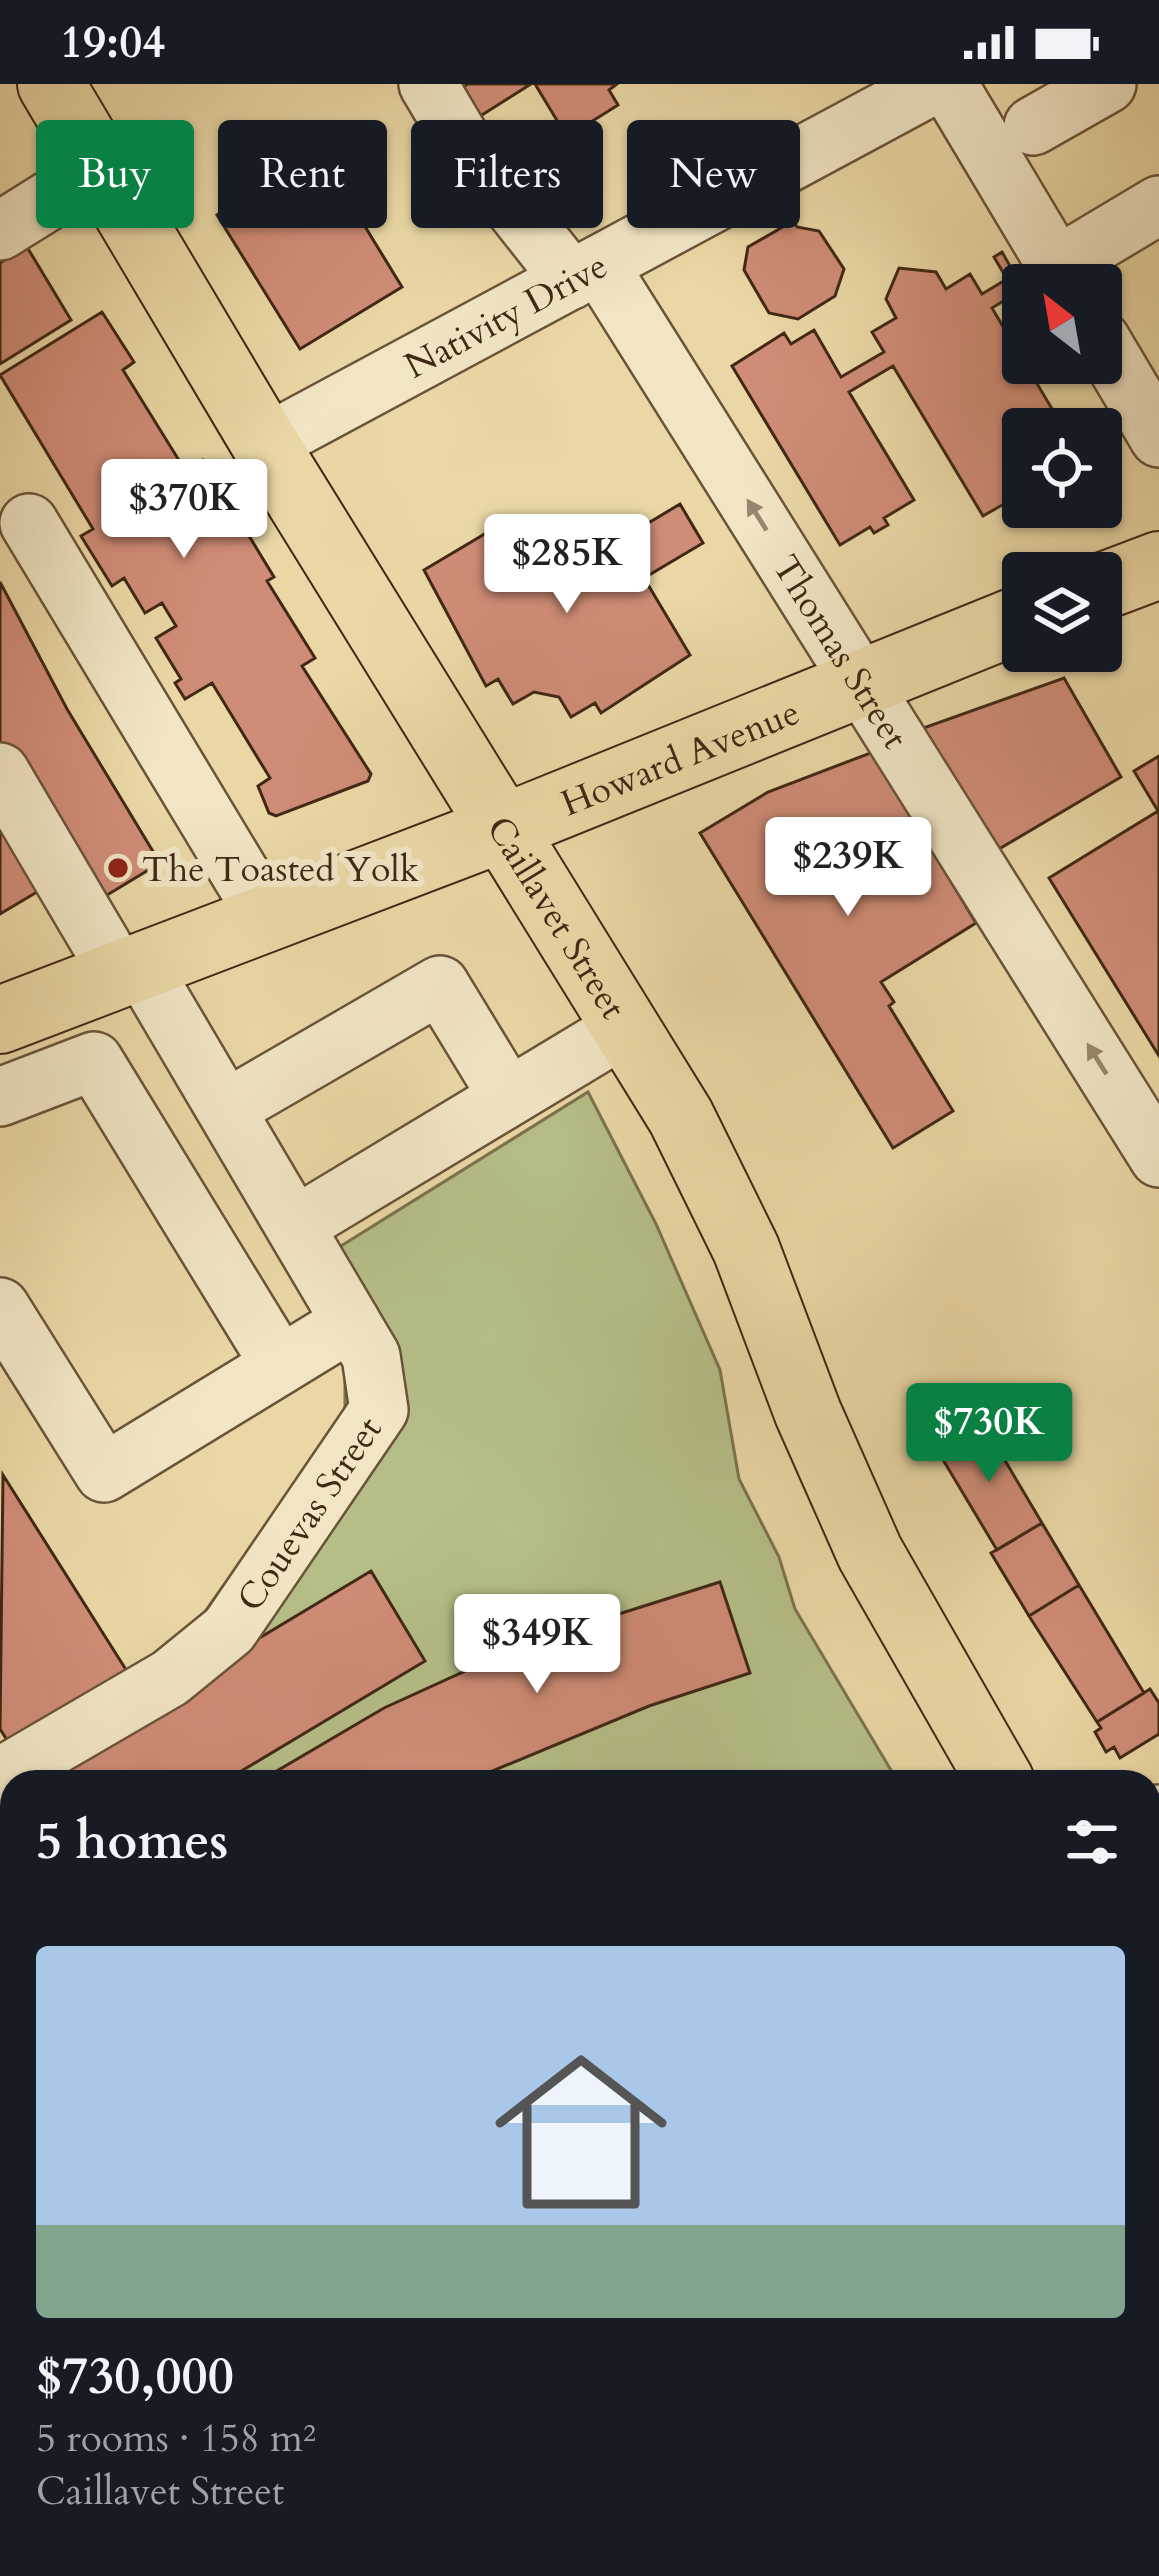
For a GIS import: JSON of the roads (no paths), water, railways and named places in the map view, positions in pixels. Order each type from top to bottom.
[{"type":"main road","name":"Caillavet Street","points":[[51,84],[72,120]]},
{"type":"main road","name":"Caillavet Street","points":[[137,228],[265,444],[627,1026],[746,1249],[808,1413],[870,1553],[994,1770]]},
{"type":"main road","points":[[1122,579],[1159,565]]},
{"type":"main road","name":"Howard Avenue","points":[[0,1021],[506,827],[1002,627]]},
{"type":"street","name":"Thomas Street","points":[[428,84],[463,143],[585,272],[864,686],[1157,1152]]},
{"type":"street","name":"Nativity Drive","points":[[265,444],[935,84]]},
{"type":"street","points":[[948,84],[1055,264]]},
{"type":"street","points":[[1033,126],[1107,84]]},
{"type":"street","points":[[1079,264],[1159,206]]},
{"type":"street","points":[[0,231],[36,209]]},
{"type":"street","points":[[1122,375],[1159,438]]},
{"type":"street","points":[[29,523],[267,919]]},
{"type":"street","name":"Couevas Street","points":[[0,772],[226,1109],[371,1356],[379,1410],[229,1630],[170,1678],[12,1770]]},
{"type":"street","points":[[226,1109],[440,985],[508,1097]]},
{"type":"street","points":[[295,1226],[627,1026]]},
{"type":"street","points":[[0,1097],[94,1061],[280,1365]]},
{"type":"street","points":[[0,1307],[104,1473],[351,1322]]},
{"type":"place","name":"The Toasted Yolk","points":[[118,868]]}]
